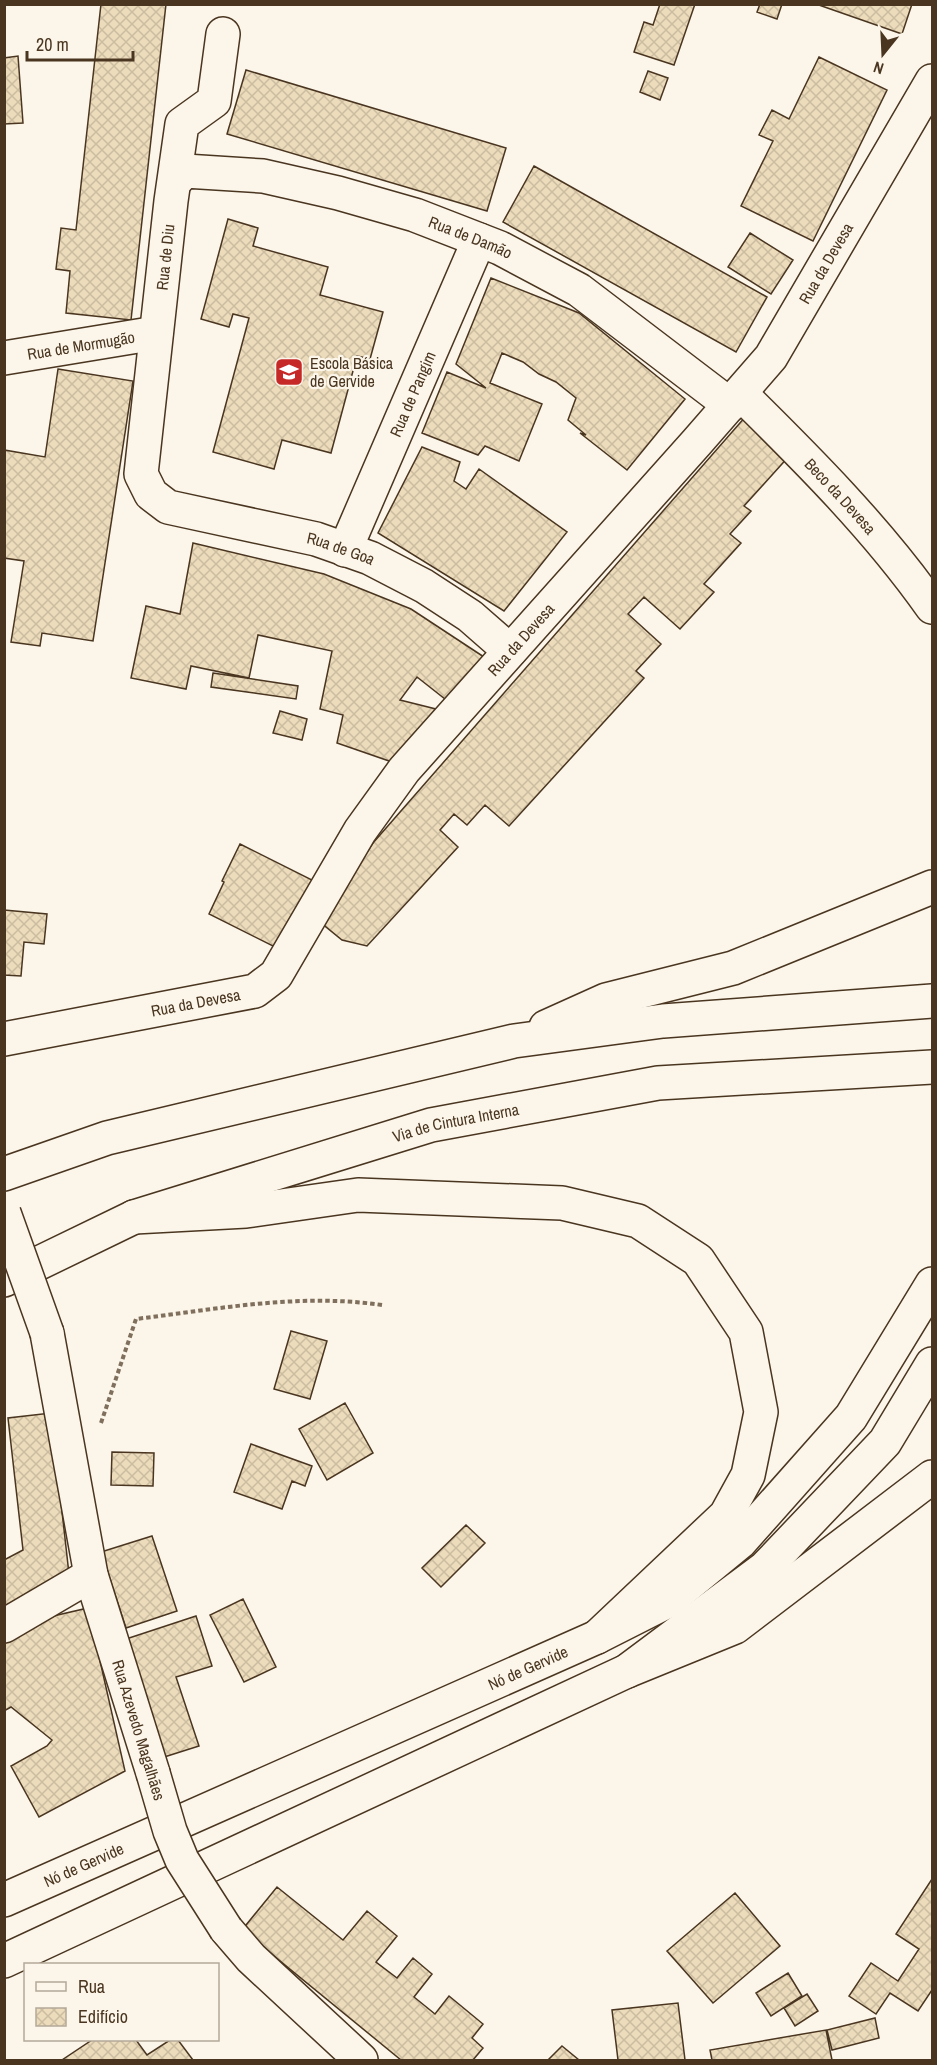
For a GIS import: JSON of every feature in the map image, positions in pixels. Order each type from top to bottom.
[{"type":"main road","name":"Rua de Diu","points":[[151,494],[141,474],[171,201],[182,124],[214,101],[223,34]]},
{"type":"main road","name":"Rua da Devesa","points":[[4,1039],[255,991],[276,975],[360,831],[397,778],[771,357],[933,81]]},
{"type":"main road","name":"Rua de Damão","points":[[175,181],[185,171],[263,176],[415,214],[500,248],[579,290],[735,399]]},
{"type":"main road","name":"Rua de Pangim","points":[[345,550],[479,240]]},
{"type":"main road","name":"Rua de Mormugão","points":[[4,358],[156,333]]},
{"type":"main road","name":"Beco da Devesa","points":[[735,399],[815,467],[933,608]]},
{"type":"main road","name":"Rua de Goa","points":[[151,494],[168,507],[316,539],[370,558],[424,586],[470,616],[510,651]]},
{"type":"main road","points":[[514,1041],[606,1000],[733,968],[933,887]]},
{"type":"main road","points":[[4,1174],[106,1138],[514,1041],[663,1021],[933,1001]]},
{"type":"main road","name":"Via de Cintura Interna","points":[[4,1281],[134,1217],[431,1125],[658,1083],[933,1067]]},
{"type":"main road","points":[[134,1217],[246,1211],[357,1195],[562,1203],[638,1221],[698,1260],[746,1332],[761,1412],[748,1475],[726,1515],[597,1637]]},
{"type":"main road","name":"Rua Azevedo Magalhães","points":[[4,1213],[47,1333],[91,1575],[170,1831],[182,1860],[226,1929],[251,1958],[361,2061]]},
{"type":"main road","name":"Nó de Gervide","points":[[4,1900],[597,1637],[668,1601],[740,1542],[851,1417],[933,1284]]},
{"type":"main road","points":[[627,1671],[765,1568],[885,1443],[933,1364]]},
{"type":"main road","points":[[4,1961],[627,1671],[735,1627],[933,1477]]},
{"type":"main road","points":[[4,1626],[91,1575]]},
{"type":"path","points":[[69,1449],[98,1431],[136,1319],[317,1300],[354,1301],[382,1305]]},
{"type":"building","points":[[101,4],[166,4],[131,320],[66,313],[70,271],[56,269],[61,228],[76,230]]},
{"type":"building","points":[[660,4],[695,4],[674,65],[634,52],[644,22],[653,25]]},
{"type":"building","points":[[760,4],[782,4],[777,19],[757,12]]},
{"type":"building","points":[[816,4],[912,4],[902,34]]},
{"type":"building","points":[[18,56],[23,123],[4,124],[4,58]]},
{"type":"building","points":[[819,57],[887,90],[813,241],[741,206],[773,141],[759,135],[772,110],[789,119]]},
{"type":"building","points":[[246,70],[506,148],[487,211],[227,134]]},
{"type":"building","points":[[648,71],[668,78],[660,100],[640,92]]},
{"type":"building","points":[[534,166],[767,297],[736,352],[503,222]]},
{"type":"building","points":[[228,219],[258,228],[253,246],[328,267],[320,295],[383,312],[370,359],[357,356],[331,453],[282,440],[274,469],[213,452],[249,318],[233,314],[229,327],[201,319]]},
{"type":"building","points":[[750,233],[793,260],[771,294],[728,267]]},
{"type":"building","points":[[491,278],[579,313],[685,399],[627,470],[580,433],[586,435],[568,420],[576,398],[556,382],[539,374],[523,362],[502,353],[490,383],[542,404],[519,461],[485,446],[478,455],[422,433],[447,372],[486,388],[456,364]]},
{"type":"building","points":[[58,369],[133,381],[93,641],[42,633],[40,646],[11,642],[24,561],[4,558],[4,450],[45,457]]},
{"type":"building","points":[[746,416],[790,455],[744,506],[751,511],[730,534],[741,543],[704,584],[714,592],[680,629],[644,597],[628,614],[661,644],[636,671],[644,678],[509,826],[485,805],[467,825],[454,814],[440,830],[458,847],[367,946],[342,940],[320,922],[373,843]]},
{"type":"building","points":[[422,447],[460,462],[454,481],[466,489],[479,469],[567,532],[504,611],[378,533]]},
{"type":"building","points":[[193,543],[324,574],[411,609],[484,657],[445,699],[417,677],[400,700],[436,709],[395,763],[337,743],[343,715],[320,709],[332,651],[258,635],[249,678],[191,666],[186,689],[131,678],[146,606],[180,614]]},
{"type":"building","points":[[213,673],[298,686],[296,699],[211,687]]},
{"type":"building","points":[[280,711],[307,719],[302,740],[273,733]]},
{"type":"building","points":[[240,844],[316,882],[281,950],[209,914]]},
{"type":"building","points":[[4,910],[47,914],[44,944],[24,942],[21,976],[4,975]]},
{"type":"building","points":[[291,1331],[327,1341],[310,1399],[274,1389]]},
{"type":"building","points":[[345,1403],[373,1453],[327,1480],[299,1429]]},
{"type":"building","points":[[51,1413],[70,1583],[4,1618],[4,1560],[23,1550],[8,1418]]},
{"type":"building","points":[[251,1444],[312,1466],[305,1486],[292,1481],[282,1509],[234,1492]]},
{"type":"building","points":[[112,1452],[154,1453],[153,1486],[111,1485]]},
{"type":"building","points":[[466,1525],[485,1543],[441,1587],[422,1568]]},
{"type":"building","points":[[152,1536],[177,1611],[126,1628],[101,1552]]},
{"type":"building","points":[[243,1599],[276,1667],[244,1682],[210,1615]]},
{"type":"building","points":[[88,1608],[125,1771],[39,1817],[11,1766],[47,1746],[52,1740],[11,1707],[4,1711],[4,1641],[49,1617]]},
{"type":"building","points":[[196,1616],[212,1666],[176,1677],[199,1746],[161,1758],[123,1640]]},
{"type":"building","points":[[932,1879],[932,1990],[918,2011],[890,1993],[876,2014],[849,1996],[871,1963],[898,1981],[919,1949],[896,1934]]},
{"type":"building","points":[[277,1887],[343,1940],[367,1911],[397,1936],[376,1962],[397,1978],[413,1958],[432,1974],[414,1997],[435,2014],[449,1996],[483,2024],[472,2038],[483,2048],[473,2060],[401,2060],[242,1930]]},
{"type":"building","points":[[735,1893],[780,1946],[713,2003],[667,1951]]},
{"type":"building","points":[[788,1973],[802,1996],[771,2016],[756,1993]]},
{"type":"building","points":[[807,1994],[818,2011],[795,2026],[784,2008]]},
{"type":"building","points":[[678,2003],[685,2060],[618,2060],[612,2010]]},
{"type":"building","points":[[875,2018],[879,2038],[832,2050],[827,2030]]},
{"type":"building","points":[[826,2030],[832,2060],[712,2060],[710,2050]]},
{"type":"building","points":[[90,2041],[137,2041],[147,2055],[168,2041],[179,2041],[193,2060],[62,2060]]},
{"type":"building","points":[[562,2046],[579,2060],[548,2060]]},
{"type":"place","name":"Escola Básica de Gervide","points":[[289,372]]}]
